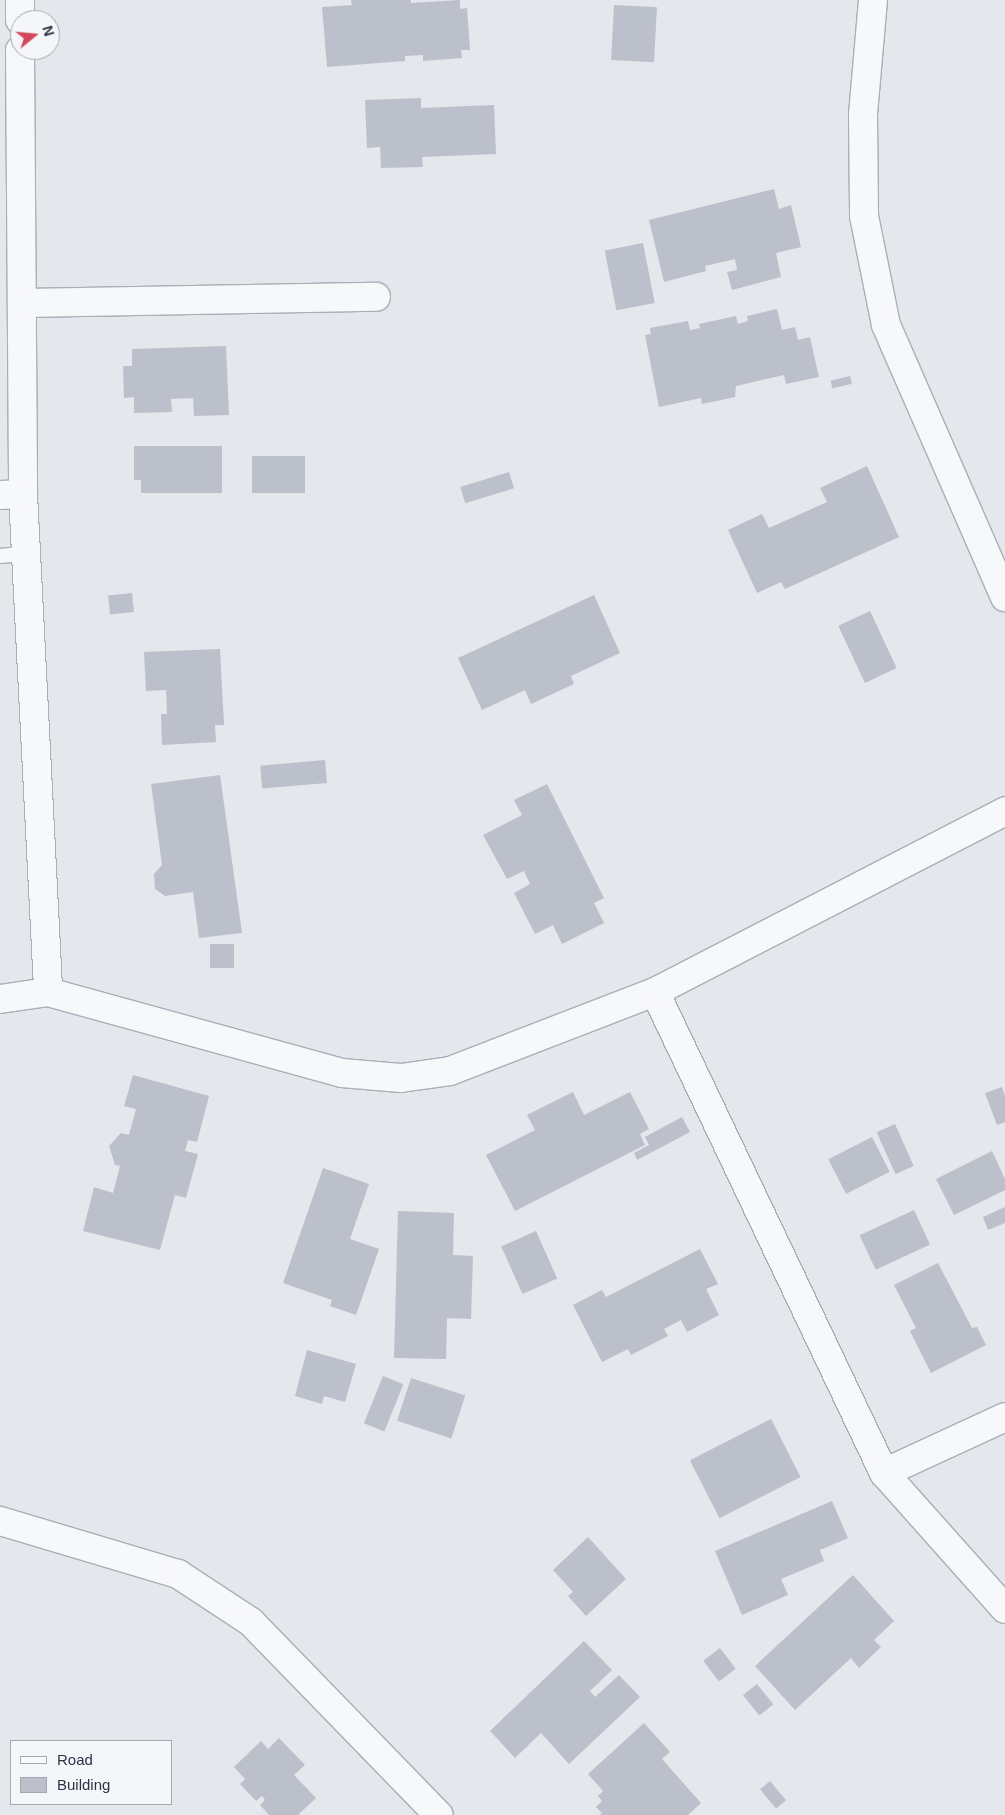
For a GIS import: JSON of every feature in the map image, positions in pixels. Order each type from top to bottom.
[{"type":"street","points":[[873,0],[863,115],[864,216],[886,325],[1005,597]]},
{"type":"street","points":[[19,60],[11,112],[24,303],[12,495],[27,553],[48,992]]},
{"type":"street","points":[[24,303],[376,297]]},
{"type":"street","points":[[0,999],[48,992],[342,1073],[401,1078],[450,1071],[655,992],[1005,811]]},
{"type":"street","points":[[655,992],[884,1473],[1005,1609]]},
{"type":"street","points":[[884,1473],[1005,1417]]},
{"type":"street","points":[[0,1521],[178,1574],[251,1622],[439,1815]]},
{"type":"lane","points":[[0,556],[27,553]]},
{"type":"building","points":[[351,0],[411,0],[411,3],[460,0],[460,9],[467,8],[470,50],[461,50],[462,58],[423,61],[423,55],[405,56],[405,61],[327,67],[322,7],[352,5]]},
{"type":"building","points":[[614,5],[657,7],[654,62],[611,60]]},
{"type":"building","points":[[421,98],[421,108],[494,105],[496,154],[422,157],[423,167],[381,168],[380,147],[367,148],[365,100]]},
{"type":"building","points":[[774,189],[779,209],[791,205],[801,247],[776,253],[781,277],[732,290],[727,272],[737,270],[735,259],[705,266],[706,271],[664,282],[649,220]]},
{"type":"building","points":[[643,243],[655,303],[616,310],[605,250]]},
{"type":"building","points":[[777,309],[782,330],[795,327],[798,340],[810,337],[819,377],[786,384],[784,375],[736,386],[735,397],[702,404],[701,398],[659,407],[645,335],[651,334],[650,328],[688,321],[690,330],[700,328],[699,324],[736,316],[738,324],[748,321],[747,316]]},
{"type":"building","points":[[226,346],[229,415],[194,416],[193,398],[171,399],[172,412],[134,413],[134,397],[124,398],[123,366],[132,366],[132,349]]},
{"type":"building","points":[[850,376],[852,384],[833,389],[831,381]]},
{"type":"building","points":[[134,446],[222,446],[222,493],[141,493],[141,480],[134,480]]},
{"type":"building","points":[[252,456],[305,456],[305,493],[252,493]]},
{"type":"building","points":[[867,466],[899,537],[785,589],[781,582],[757,593],[728,530],[762,514],[769,528],[827,502],[820,488]]},
{"type":"building","points":[[509,472],[514,488],[465,503],[460,487]]},
{"type":"building","points":[[132,593],[134,612],[110,614],[108,596]]},
{"type":"building","points":[[594,595],[620,653],[571,676],[574,684],[531,704],[525,690],[482,710],[458,658]]},
{"type":"building","points":[[870,611],[897,668],[865,683],[838,626]]},
{"type":"building","points":[[220,649],[224,725],[215,725],[216,742],[162,745],[161,714],[167,714],[166,690],[146,691],[144,652]]},
{"type":"building","points":[[325,760],[327,783],[262,789],[260,766]]},
{"type":"building","points":[[220,775],[242,933],[199,938],[193,892],[165,896],[155,889],[154,874],[162,865],[151,784]]},
{"type":"building","points":[[547,784],[604,898],[594,903],[604,923],[562,944],[553,925],[535,934],[514,893],[530,884],[524,871],[507,879],[483,835],[522,815],[514,800]]},
{"type":"building","points":[[210,944],[234,944],[234,968],[210,968]]},
{"type":"building","points":[[133,1075],[209,1096],[197,1142],[188,1140],[185,1151],[198,1154],[186,1198],[175,1195],[160,1250],[83,1231],[94,1187],[113,1193],[120,1166],[115,1165],[109,1146],[121,1133],[129,1135],[136,1109],[124,1106]]},
{"type":"building","points":[[1002,1087],[1005,1096],[1005,1122],[997,1125],[985,1093]]},
{"type":"building","points":[[573,1092],[584,1115],[630,1092],[649,1129],[640,1134],[645,1145],[515,1211],[486,1155],[535,1130],[527,1115]]},
{"type":"building","points":[[682,1117],[690,1132],[637,1160],[634,1153],[649,1145],[645,1137]]},
{"type":"building","points":[[895,1124],[914,1166],[895,1174],[877,1132]]},
{"type":"building","points":[[872,1137],[890,1172],[846,1194],[828,1159]]},
{"type":"building","points":[[992,1151],[1005,1179],[1005,1190],[954,1215],[936,1179]]},
{"type":"building","points":[[323,1168],[369,1184],[350,1239],[379,1249],[356,1315],[330,1306],[332,1300],[283,1283]]},
{"type":"building","points":[[1005,1207],[1005,1223],[988,1230],[983,1217]]},
{"type":"building","points":[[914,1210],[930,1244],[876,1270],[860,1235]]},
{"type":"building","points":[[398,1211],[454,1213],[453,1255],[473,1256],[471,1319],[447,1318],[446,1359],[394,1358]]},
{"type":"building","points":[[536,1231],[557,1279],[522,1294],[501,1246]]},
{"type":"building","points":[[700,1249],[718,1284],[706,1289],[719,1315],[687,1332],[681,1320],[664,1329],[668,1336],[631,1355],[628,1349],[602,1362],[573,1305],[602,1290],[606,1297]]},
{"type":"building","points":[[938,1263],[972,1328],[977,1327],[986,1345],[931,1373],[910,1331],[916,1328],[894,1285]]},
{"type":"building","points":[[307,1350],[356,1364],[345,1402],[324,1396],[322,1404],[295,1396]]},
{"type":"building","points":[[383,1376],[403,1384],[384,1432],[364,1423]]},
{"type":"building","points":[[411,1378],[465,1396],[451,1438],[397,1421]]},
{"type":"building","points":[[771,1419],[801,1477],[719,1518],[690,1460]]},
{"type":"building","points":[[832,1501],[848,1538],[820,1550],[824,1561],[781,1579],[788,1595],[742,1615],[715,1551]]},
{"type":"building","points":[[588,1537],[626,1579],[586,1616],[568,1596],[573,1592],[553,1570]]},
{"type":"building","points":[[853,1575],[894,1621],[874,1640],[881,1647],[859,1668],[851,1658],[795,1710],[755,1666]]},
{"type":"building","points":[[584,1641],[612,1670],[590,1691],[595,1697],[619,1675],[640,1697],[569,1764],[541,1733],[515,1758],[490,1731]]},
{"type":"building","points":[[720,1648],[736,1669],[719,1681],[703,1661]]},
{"type":"building","points":[[757,1684],[773,1704],[759,1716],[743,1695]]},
{"type":"building","points":[[644,1723],[670,1752],[662,1759],[701,1803],[688,1815],[600,1815],[602,1813],[596,1807],[602,1801],[598,1796],[603,1791],[588,1774]]},
{"type":"building","points":[[279,1738],[305,1765],[294,1775],[316,1798],[298,1815],[269,1815],[260,1805],[265,1800],[262,1796],[256,1801],[240,1784],[245,1779],[234,1767],[261,1741],[268,1749]]},
{"type":"building","points":[[770,1781],[786,1800],[776,1809],[760,1789]]}]
